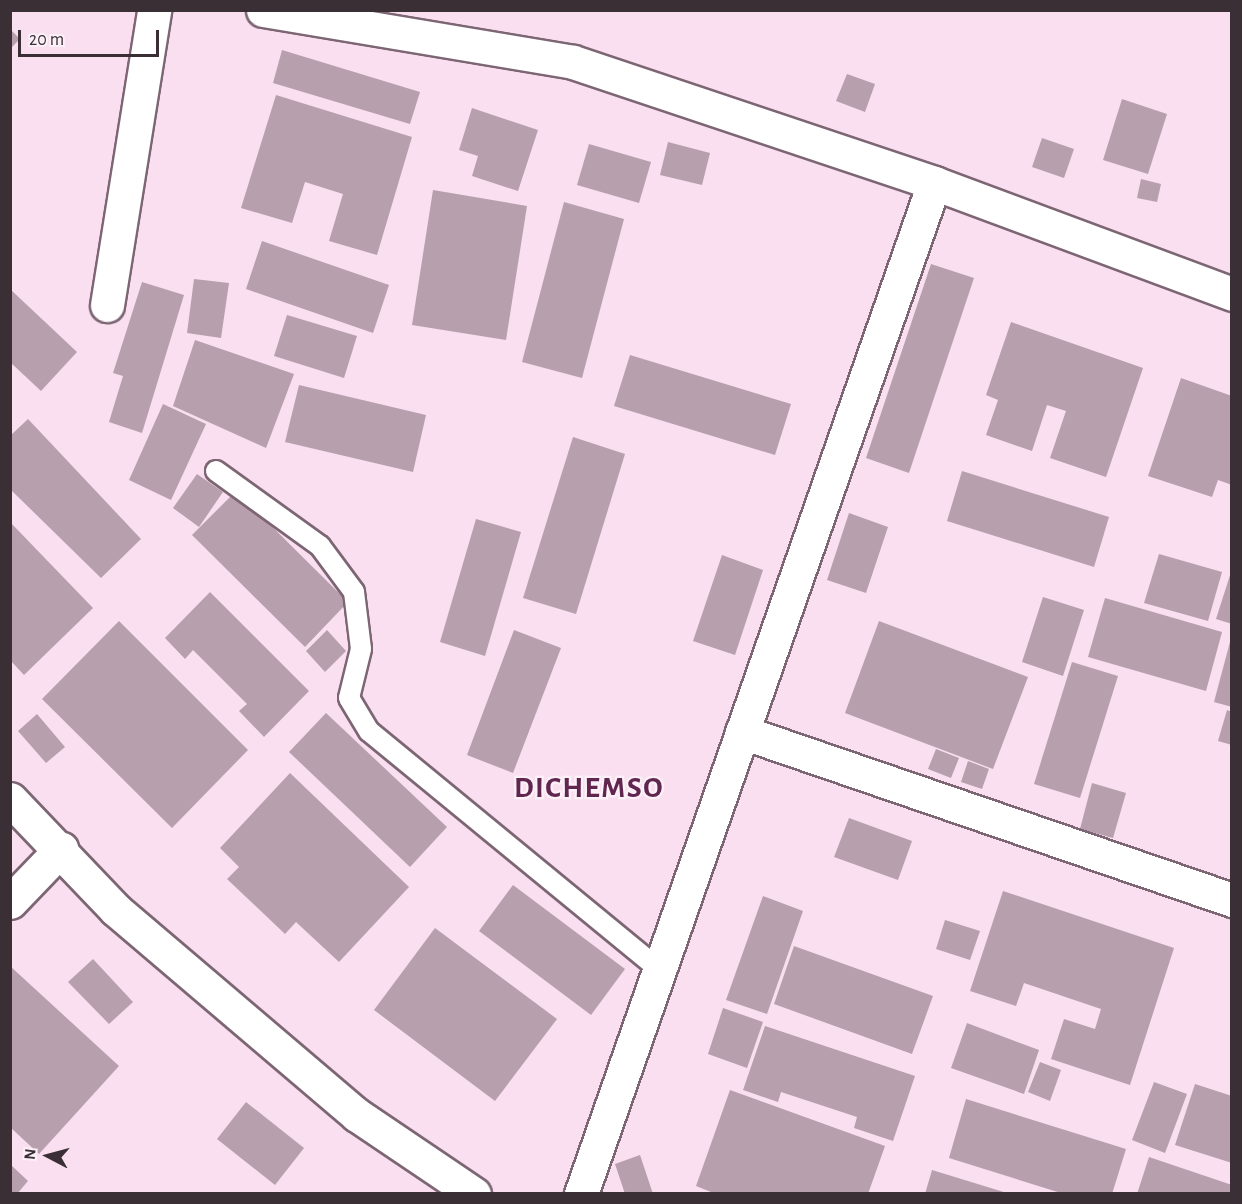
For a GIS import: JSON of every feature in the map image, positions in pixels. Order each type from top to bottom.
[{"type":"street","points":[[107,305],[154,10]]},
{"type":"street","points":[[263,10],[573,62],[934,183],[1232,294]]},
{"type":"street","points":[[581,1194],[934,183]]},
{"type":"street","points":[[742,732],[1232,900]]},
{"type":"street","points":[[10,799],[61,849],[116,910],[357,1115],[464,1190]]},
{"type":"street","points":[[10,902],[61,849]]},
{"type":"lane","points":[[216,471],[320,546],[354,592],[361,649],[349,698],[369,731],[659,969]]},
{"type":"building","points":[[10,29],[20,39],[10,49]]},
{"type":"building","points":[[282,50],[420,92],[410,124],[273,83]]},
{"type":"building","points":[[847,74],[875,84],[865,112],[836,101]]},
{"type":"building","points":[[276,95],[412,137],[377,255],[329,241],[343,194],[305,182],[292,223],[241,208]]},
{"type":"building","points":[[1122,99],[1167,114],[1148,174],[1103,160]]},
{"type":"building","points":[[472,108],[538,130],[518,191],[472,176],[478,156],[459,150]]},
{"type":"building","points":[[1042,138],[1074,149],[1064,178],[1032,167]]},
{"type":"building","points":[[668,142],[710,153],[702,185],[660,175]]},
{"type":"building","points":[[589,144],[651,162],[639,203],[577,185]]},
{"type":"building","points":[[1141,179],[1161,184],[1157,202],[1137,198]]},
{"type":"building","points":[[433,190],[527,206],[506,340],[412,325]]},
{"type":"building","points":[[564,202],[624,219],[582,378],[522,362]]},
{"type":"building","points":[[262,241],[389,285],[373,333],[246,289]]},
{"type":"building","points":[[931,264],[974,278],[909,473],[866,458]]},
{"type":"building","points":[[194,279],[229,283],[221,338],[187,333]]},
{"type":"building","points":[[142,282],[184,295],[142,433],[109,422],[123,376],[113,373]]},
{"type":"building","points":[[10,289],[77,352],[41,391],[10,362]]},
{"type":"building","points":[[287,315],[357,336],[344,378],[274,356]]},
{"type":"building","points":[[1011,322],[1143,368],[1106,477],[1050,458],[1066,411],[1047,405],[1032,451],[986,435],[998,400],[986,395]]},
{"type":"building","points":[[195,340],[294,374],[266,448],[173,406]]},
{"type":"building","points":[[630,355],[791,404],[775,455],[614,406]]},
{"type":"building","points":[[1181,378],[1232,396],[1232,485],[1218,480],[1212,497],[1148,476]]},
{"type":"building","points":[[299,385],[426,415],[413,472],[285,442]]},
{"type":"building","points":[[163,404],[206,424],[171,500],[129,480]]},
{"type":"building","points":[[28,419],[141,539],[101,578],[10,489],[10,436]]},
{"type":"building","points":[[573,437],[625,454],[576,614],[523,598]]},
{"type":"building","points":[[962,471],[1109,517],[1094,567],[947,521]]},
{"type":"building","points":[[197,474],[223,492],[199,527],[173,508]]},
{"type":"building","points":[[236,491],[348,602],[305,647],[192,535]]},
{"type":"building","points":[[849,513],[888,527],[866,593],[827,580]]},
{"type":"building","points":[[476,519],[521,532],[485,656],[440,642]]},
{"type":"building","points":[[10,522],[93,608],[24,675],[10,660]]},
{"type":"building","points":[[1159,554],[1222,572],[1208,621],[1144,603]]},
{"type":"building","points":[[722,555],[763,570],[735,655],[693,641]]},
{"type":"building","points":[[1232,572],[1232,624],[1216,619]]},
{"type":"building","points":[[210,592],[309,691],[264,737],[239,711],[247,704],[193,650],[185,659],[165,638]]},
{"type":"building","points":[[1043,597],[1084,610],[1063,676],[1022,662]]},
{"type":"building","points":[[1105,598],[1222,632],[1206,691],[1088,657]]},
{"type":"building","points":[[119,621],[248,750],[172,828],[42,699]]},
{"type":"building","points":[[879,621],[1028,677],[993,769],[845,713]]},
{"type":"building","points":[[327,630],[346,651],[325,672],[306,651]]},
{"type":"building","points":[[514,630],[561,648],[513,773],[467,755]]},
{"type":"building","points":[[1232,638],[1232,707],[1214,702]]},
{"type":"building","points":[[1072,662],[1118,676],[1080,798],[1034,784]]},
{"type":"building","points":[[1227,710],[1232,712],[1232,745],[1218,741]]},
{"type":"building","points":[[326,713],[447,827],[410,867],[289,752]]},
{"type":"building","points":[[37,714],[65,747],[46,763],[18,731]]},
{"type":"building","points":[[936,749],[959,758],[951,778],[928,769]]},
{"type":"building","points":[[968,761],[989,769],[982,789],[961,782]]},
{"type":"building","points":[[290,773],[409,887],[339,962],[296,922],[285,934],[227,879],[239,867],[220,848]]},
{"type":"building","points":[[1092,783],[1126,793],[1113,838],[1080,829]]},
{"type":"building","points":[[849,818],[912,841],[898,880],[834,857]]},
{"type":"building","points":[[513,885],[625,969],[591,1015],[479,931]]},
{"type":"building","points":[[1003,891],[1174,948],[1130,1085],[1051,1059],[1064,1019],[1095,1029],[1101,1009],[1024,983],[1016,1006],[970,991]]},
{"type":"building","points":[[763,896],[803,911],[767,1014],[726,1000]]},
{"type":"building","points":[[945,920],[980,931],[970,960],[936,949]]},
{"type":"building","points":[[435,928],[557,1019],[495,1101],[374,1010]]},
{"type":"building","points":[[794,946],[933,996],[912,1054],[774,1004]]},
{"type":"building","points":[[93,959],[133,1002],[109,1024],[68,982]]},
{"type":"building","points":[[10,966],[119,1066],[39,1154],[10,1127]]},
{"type":"building","points":[[723,1008],[763,1022],[747,1068],[708,1054]]},
{"type":"building","points":[[967,1023],[1039,1050],[1024,1094],[951,1068]]},
{"type":"building","points":[[765,1026],[915,1076],[893,1141],[854,1128],[857,1117],[781,1092],[778,1102],[743,1090]]},
{"type":"building","points":[[1040,1062],[1061,1070],[1050,1101],[1028,1092]]},
{"type":"building","points":[[1154,1082],[1187,1094],[1165,1153],[1132,1140]]},
{"type":"building","points":[[1195,1084],[1232,1096],[1232,1163],[1175,1145]]},
{"type":"building","points":[[730,1090],[885,1146],[868,1194],[716,1194],[696,1186]]},
{"type":"building","points":[[966,1099],[1126,1149],[1112,1194],[1064,1194],[949,1158]]},
{"type":"building","points":[[246,1102],[304,1148],[275,1185],[217,1139]]},
{"type":"building","points":[[640,1155],[653,1194],[625,1194],[615,1164]]},
{"type":"building","points":[[1149,1157],[1232,1185],[1232,1194],[1137,1194]]},
{"type":"building","points":[[10,1164],[28,1181],[17,1194],[10,1194]]},
{"type":"building","points":[[932,1170],[1007,1193],[1007,1194],[925,1194]]},
{"type":"district","name":"DICHEMSO","points":[[589,788]]}]
